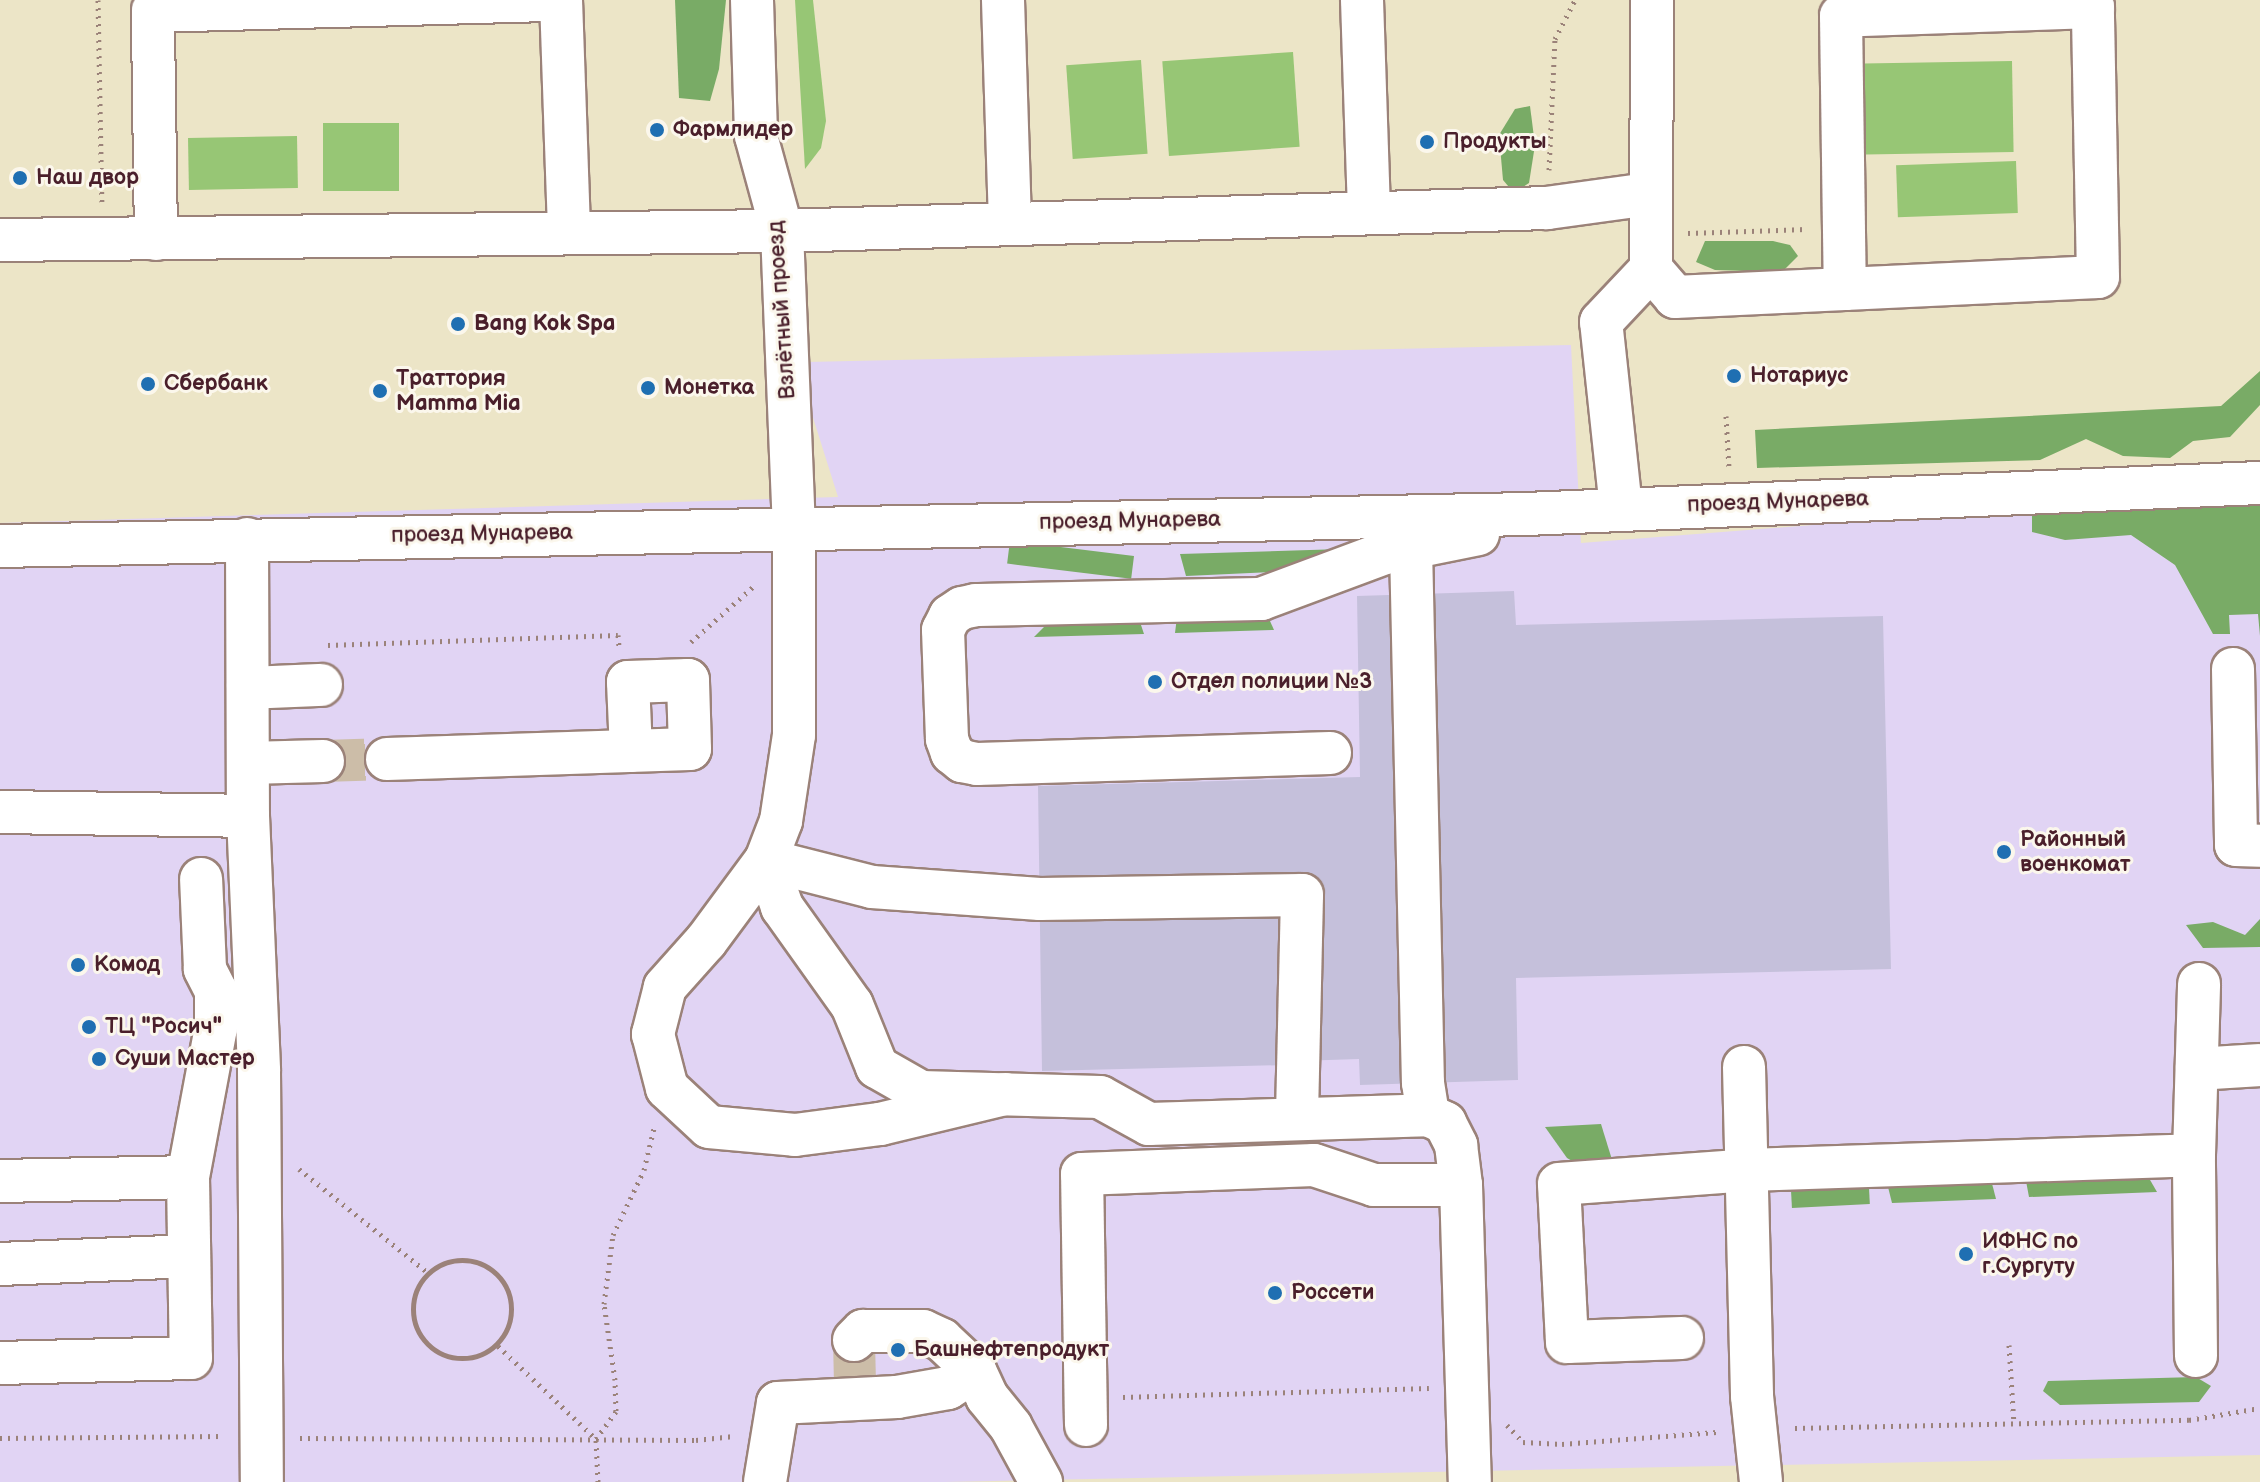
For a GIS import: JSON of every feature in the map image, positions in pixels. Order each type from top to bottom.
[{"type":"street","points":[[156,239],[153,6],[551,0]]},
{"type":"street","points":[[561,0],[569,233]]},
{"type":"street","name":"Взлётный проезд","points":[[667,1088],[653,1034],[665,987],[706,941],[766,860],[781,821],[794,735],[794,539],[782,231],[756,136],[752,0]]},
{"type":"street","points":[[1003,0],[1010,223]]},
{"type":"street","points":[[1362,0],[1369,213]]},
{"type":"street","points":[[1652,0],[1650,232],[1675,297],[1845,289],[2098,277],[2093,7],[1841,16],[1845,289]]},
{"type":"street","points":[[0,240],[782,231],[1547,208],[1650,232]]},
{"type":"street","points":[[1621,508],[1601,322],[1650,232]]},
{"type":"street","name":"проезд Мунарева","points":[[0,546],[247,539],[794,539],[1526,514],[2260,483]]},
{"type":"street","points":[[1330,753],[977,764],[962,761],[952,753],[947,739],[943,630],[950,616],[962,608],[976,605],[1261,599],[1385,553],[1489,531],[1526,514]]},
{"type":"street","points":[[247,539],[248,816],[259,1071],[252,1452]]},
{"type":"street","points":[[1411,548],[1423,1083],[1428,1115]]},
{"type":"street","points":[[248,688],[320,665]]},
{"type":"street","points":[[2233,669],[2236,845],[2260,846]]},
{"type":"street","points":[[387,759],[631,751]]},
{"type":"street","points":[[248,763],[323,761]]},
{"type":"street","points":[[0,812],[248,816]]},
{"type":"street","points":[[766,860],[782,907],[852,1005],[877,1067],[921,1092],[1100,1097],[1149,1124],[1428,1115],[1445,1123],[1456,1145],[1461,1185],[1470,1482]]},
{"type":"street","points":[[766,860],[872,887],[1040,899],[1302,895],[1297,1118]]},
{"type":"street","points":[[0,1363],[191,1358],[188,1177],[216,1028],[216,991],[205,969],[201,879]]},
{"type":"street","points":[[2196,1356],[2194,1155],[2199,984]]},
{"type":"street","points":[[2197,1069],[2260,1065]]},
{"type":"street","points":[[1744,1067],[1752,1396],[1758,1429],[1761,1482]]},
{"type":"street","points":[[667,1088],[709,1127],[795,1135],[880,1124],[1005,1094]]},
{"type":"street","points":[[1682,1338],[1567,1342],[1559,1184],[1748,1170],[2194,1155]]},
{"type":"street","points":[[1085,1412],[1082,1174],[1314,1165],[1374,1185],[1461,1185]]},
{"type":"street","points":[[0,1181],[188,1177]]},
{"type":"street","points":[[0,1264],[189,1256]]},
{"type":"street","points":[[854,1340],[863,1331],[923,1331],[942,1340],[975,1371],[987,1397],[1011,1427],[1041,1482]]},
{"type":"street","points":[[765,1482],[778,1403],[856,1390],[897,1397],[948,1388],[975,1371]]},
{"type":"path","points":[[98,0],[103,239]]},
{"type":"path","points":[[1547,208],[1555,39],[1575,0]]},
{"type":"path","points":[[1650,232],[1844,227]]},
{"type":"path","points":[[1726,416],[1730,474]]},
{"type":"path","points":[[687,645],[794,539]]},
{"type":"path","points":[[320,665],[618,635]]},
{"type":"path","points":[[598,1482],[596,1439],[616,1411],[604,1304],[613,1235],[644,1170],[667,1088]]},
{"type":"path","points":[[297,1167],[426,1271]]},
{"type":"path","points":[[463,1257],[500,1273],[514,1310],[498,1346],[461,1361],[424,1345],[410,1308],[426,1271],[463,1257]]},
{"type":"path","points":[[2009,1345],[2014,1424]]},
{"type":"path","points":[[498,1346],[596,1439]]},
{"type":"path","points":[[1085,1412],[1469,1386],[1523,1442],[1562,1444],[1758,1429],[2189,1420],[2260,1408]]},
{"type":"path","points":[[0,1438],[252,1452],[303,1437],[696,1440],[774,1432]]},
{"type":"shaded area","points":[[1571,345],[1581,543],[2007,510],[2260,498],[2260,1455],[944,1482],[0,1482],[0,523],[838,497],[810,408],[807,362]]},
{"type":"shaded area","points":[[1514,591],[1516,625],[1883,616],[1891,969],[1516,978],[1518,1080],[1360,1085],[1359,1059],[1298,1061],[1287,1065],[1042,1071],[1038,786],[1360,777],[1357,596]]},
{"type":"green space","points":[[675,0],[726,0],[719,69],[710,101],[679,98]]},
{"type":"green space","points":[[795,0],[813,0],[826,121],[821,148],[805,169]]},
{"type":"green space","points":[[1293,52],[1300,147],[1169,156],[1162,61]]},
{"type":"green space","points":[[1141,60],[1148,154],[1073,159],[1066,65]]},
{"type":"green space","points":[[2012,61],[2014,152],[1866,155],[1864,64]]},
{"type":"green space","points":[[1530,106],[1535,145],[1529,183],[1514,193],[1503,180],[1499,135],[1515,109]]},
{"type":"green space","points":[[323,123],[399,123],[399,191],[323,191]]},
{"type":"green space","points":[[297,136],[298,188],[189,190],[188,138]]},
{"type":"green space","points":[[2016,161],[2018,213],[1898,217],[1896,165]]},
{"type":"green space","points":[[1705,241],[1773,241],[1790,245],[1798,256],[1782,272],[1715,270],[1696,262]]},
{"type":"green space","points":[[2260,371],[2260,405],[2230,437],[2193,441],[2170,458],[2123,456],[2086,439],[2040,460],[1757,468],[1755,430],[2221,406]]},
{"type":"green space","points":[[2260,503],[2260,636],[2258,614],[2229,615],[2230,634],[2213,634],[2175,565],[2131,535],[2065,540],[2032,532],[2032,513]]},
{"type":"green space","points":[[1010,541],[1134,556],[1131,579],[1007,564]]},
{"type":"green space","points":[[1342,549],[1274,572],[1186,576],[1180,554]]},
{"type":"green space","points":[[1266,612],[1274,630],[1175,633],[1177,617]]},
{"type":"green space","points":[[1138,616],[1144,634],[1034,637],[1052,619]]},
{"type":"green space","points":[[2260,919],[2260,947],[2203,948],[2186,925],[2213,922],[2245,935]]},
{"type":"green space","points":[[1601,1124],[1613,1163],[1591,1172],[1567,1158],[1545,1127]]},
{"type":"green space","points":[[2142,1166],[2157,1192],[2029,1197],[2024,1170]]},
{"type":"green space","points":[[1988,1168],[1996,1199],[1892,1203],[1884,1171]]},
{"type":"green space","points":[[1868,1169],[1870,1204],[1792,1208],[1790,1173]]},
{"type":"green space","points":[[2196,1377],[2211,1386],[2199,1402],[2060,1405],[2043,1391],[2048,1381]]},
{"type":"tunnel","points":[[323,761],[387,759]]},
{"type":"tunnel","points":[[854,1340],[855,1383]]},
{"type":"place","name":"Фармлидер","points":[[657,130]]},
{"type":"place","name":"Продукты","points":[[1427,142]]},
{"type":"place","name":"Наш двор","points":[[20,178]]},
{"type":"place","name":"Bang Kok Spa","points":[[458,324]]},
{"type":"place","name":"Нотариус","points":[[1734,376]]},
{"type":"place","name":"Сбербанк","points":[[148,384]]},
{"type":"place","name":"Монетка","points":[[648,388]]},
{"type":"place","name":"Траттория Mamma Mia","points":[[380,391]]},
{"type":"place","name":"Отдел полиции №3","points":[[1155,682]]},
{"type":"place","name":"Районный военкомат","points":[[2004,852]]},
{"type":"place","name":"Комод","points":[[78,965]]},
{"type":"place","name":"ТЦ \"Росич\"","points":[[89,1027]]},
{"type":"place","name":"Суши Мастер","points":[[99,1059]]},
{"type":"place","name":"ИФНС по г.Сургуту","points":[[1966,1254]]},
{"type":"place","name":"Россети","points":[[1275,1293]]},
{"type":"place","name":"Башнефтепродукт","points":[[898,1350]]}]
